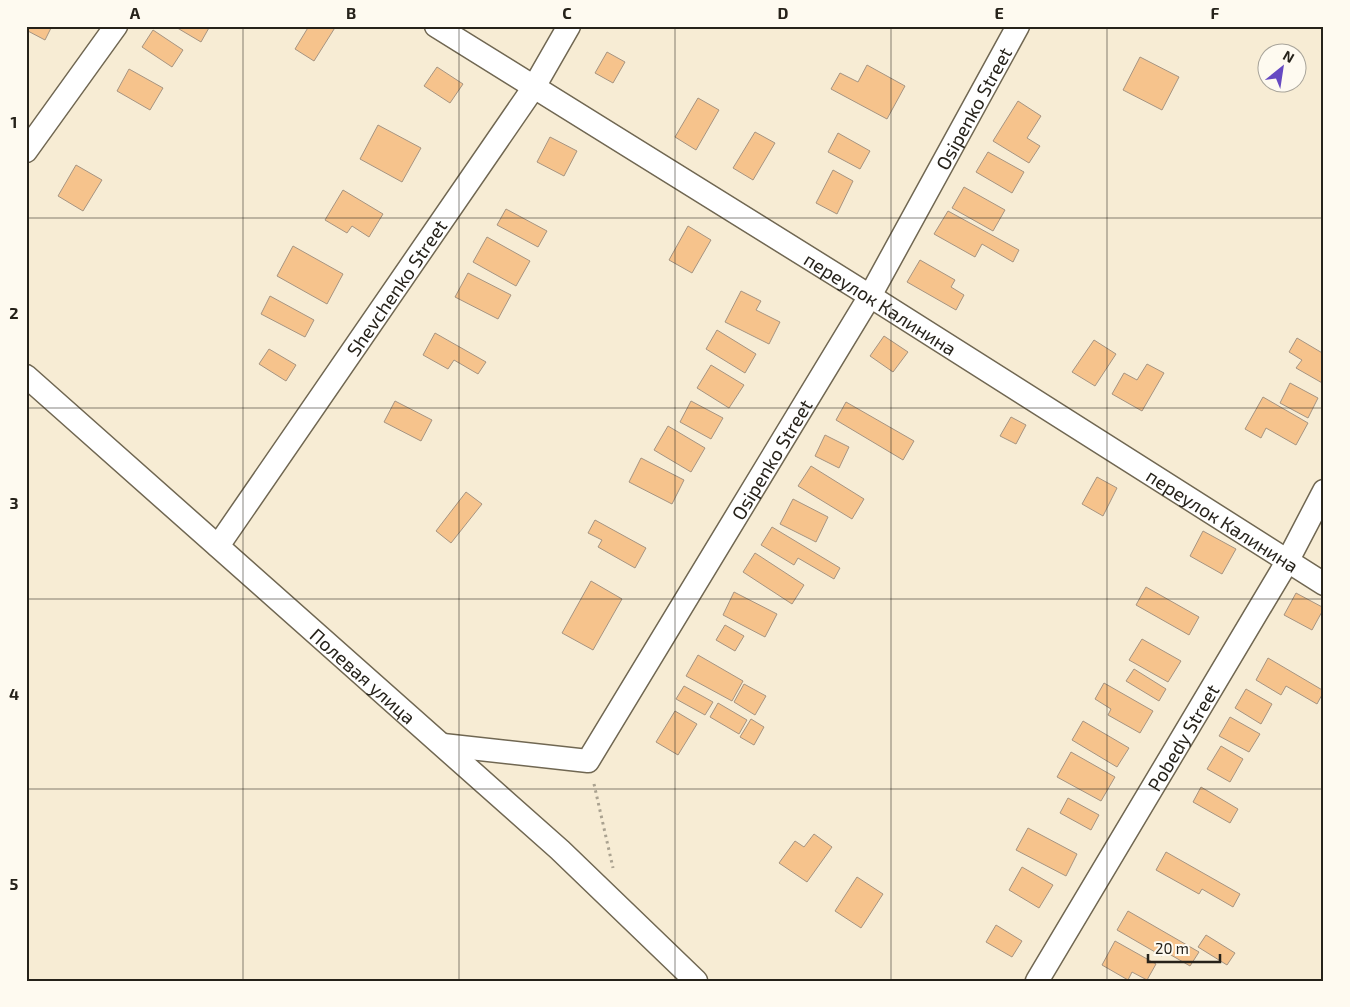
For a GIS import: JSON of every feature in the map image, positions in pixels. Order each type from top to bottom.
[{"type":"street","points":[[26,151],[116,26]]},
{"type":"street","name":"переулок Калинина","points":[[436,26],[870,296],[1324,584]]},
{"type":"street","name":"Shevchenko Street","points":[[218,546],[534,87],[569,26]]},
{"type":"street","name":"Osipenko Street","points":[[588,761],[870,296],[1018,26]]},
{"type":"street","name":"Полевая улица","points":[[26,376],[560,850],[696,981]]},
{"type":"street","name":"Pobedy Street","points":[[1037,981],[1287,562],[1324,491]]},
{"type":"street","points":[[443,745],[588,761]]},
{"type":"path","points":[[588,761],[615,874]]},
{"type":"building","points":[[26,26],[52,26],[45,40],[26,30]]},
{"type":"building","points":[[174,26],[210,26],[201,42]]},
{"type":"building","points":[[309,26],[336,26],[314,61],[295,49]]},
{"type":"building","points":[[153,30],[183,50],[172,67],[142,47]]},
{"type":"building","points":[[607,52],[625,62],[613,83],[595,73]]},
{"type":"building","points":[[1140,57],[1179,77],[1162,110],[1123,90]]},
{"type":"building","points":[[867,65],[905,86],[887,119],[831,89],[840,73],[858,82]]},
{"type":"building","points":[[437,67],[463,84],[450,103],[424,86]]},
{"type":"building","points":[[129,69],[163,88],[150,110],[117,91]]},
{"type":"building","points":[[698,98],[719,110],[696,150],[675,137]]},
{"type":"building","points":[[1018,101],[1041,116],[1027,138],[1040,146],[1029,163],[993,141]]},
{"type":"building","points":[[378,125],[421,148],[402,182],[360,159]]},
{"type":"building","points":[[755,132],[775,143],[753,180],[733,168]]},
{"type":"building","points":[[838,133],[870,151],[860,169],[828,152]]},
{"type":"building","points":[[550,137],[577,151],[564,176],[537,162]]},
{"type":"building","points":[[988,152],[1024,172],[1012,193],[976,172]]},
{"type":"building","points":[[76,165],[102,180],[83,211],[58,196]]},
{"type":"building","points":[[833,170],[853,181],[837,214],[816,203]]},
{"type":"building","points":[[964,187],[1005,210],[993,231],[952,208]]},
{"type":"building","points":[[343,190],[383,214],[369,237],[352,226],[347,233],[325,220]]},
{"type":"building","points":[[506,209],[547,231],[538,247],[497,225]]},
{"type":"building","points":[[948,211],[1019,250],[1013,262],[982,244],[975,257],[934,234]]},
{"type":"building","points":[[688,226],[711,240],[692,273],[669,260]]},
{"type":"building","points":[[487,237],[530,261],[516,286],[473,262]]},
{"type":"building","points":[[293,246],[343,274],[327,304],[277,276]]},
{"type":"building","points":[[920,260],[955,280],[951,287],[964,295],[956,310],[907,282]]},
{"type":"building","points":[[468,273],[511,295],[498,319],[455,297]]},
{"type":"building","points":[[741,291],[761,301],[756,310],[780,322],[769,344],[725,322]]},
{"type":"building","points":[[270,296],[314,320],[305,337],[261,314]]},
{"type":"building","points":[[717,330],[756,354],[745,373],[706,349]]},
{"type":"building","points":[[435,333],[486,362],[478,374],[454,360],[448,369],[423,355]]},
{"type":"building","points":[[884,336],[908,352],[893,372],[870,356]]},
{"type":"building","points":[[1297,338],[1324,354],[1324,384],[1296,368],[1302,360],[1289,352]]},
{"type":"building","points":[[1094,340],[1116,354],[1095,386],[1072,372]]},
{"type":"building","points":[[269,349],[296,365],[286,381],[259,364]]},
{"type":"building","points":[[1147,364],[1164,373],[1142,411],[1112,394],[1124,373],[1137,380]]},
{"type":"building","points":[[711,365],[744,385],[729,408],[697,388]]},
{"type":"building","points":[[1290,383],[1318,398],[1308,418],[1280,403]]},
{"type":"building","points":[[1263,397],[1308,423],[1296,445],[1266,428],[1261,438],[1245,429]]},
{"type":"building","points":[[395,401],[432,420],[421,441],[384,422]]},
{"type":"building","points":[[691,401],[723,418],[711,439],[680,422]]},
{"type":"building","points":[[846,402],[914,441],[903,460],[836,420]]},
{"type":"building","points":[[1011,417],[1026,425],[1016,444],[1000,436]]},
{"type":"building","points":[[668,426],[705,448],[691,472],[654,450]]},
{"type":"building","points":[[825,435],[849,447],[839,468],[815,456]]},
{"type":"building","points":[[641,458],[684,480],[672,504],[629,482]]},
{"type":"building","points":[[811,466],[864,499],[852,519],[798,486]]},
{"type":"building","points":[[1097,477],[1117,488],[1103,516],[1082,504]]},
{"type":"building","points":[[466,492],[482,504],[451,543],[436,531]]},
{"type":"building","points":[[793,499],[828,517],[816,542],[780,524]]},
{"type":"building","points":[[595,520],[646,548],[635,568],[598,547],[602,540],[588,533]]},
{"type":"building","points":[[772,527],[840,568],[834,579],[798,558],[794,565],[761,545]]},
{"type":"building","points":[[1203,531],[1236,549],[1222,574],[1190,556]]},
{"type":"building","points":[[755,553],[804,585],[792,604],[743,572]]},
{"type":"building","points":[[591,581],[622,599],[593,650],[562,633]]},
{"type":"building","points":[[1146,587],[1199,617],[1189,635],[1136,605]]},
{"type":"building","points":[[734,592],[777,614],[765,637],[723,615]]},
{"type":"building","points":[[1296,593],[1324,608],[1312,630],[1284,615]]},
{"type":"building","points":[[725,625],[744,636],[735,651],[716,640]]},
{"type":"building","points":[[1142,639],[1181,661],[1168,682],[1129,660]]},
{"type":"building","points":[[698,655],[743,681],[732,701],[686,676]]},
{"type":"building","points":[[1268,658],[1324,691],[1317,704],[1286,686],[1281,695],[1256,680]]},
{"type":"building","points":[[1134,669],[1166,689],[1159,701],[1126,681]]},
{"type":"building","points":[[1104,683],[1153,711],[1140,733],[1108,715],[1111,709],[1095,699]]},
{"type":"building","points":[[744,684],[766,696],[755,715],[734,702]]},
{"type":"building","points":[[684,686],[713,702],[705,715],[676,699]]},
{"type":"building","points":[[1246,689],[1272,704],[1261,724],[1235,708]]},
{"type":"building","points":[[718,703],[747,720],[739,734],[710,717]]},
{"type":"building","points":[[675,711],[697,724],[678,755],[656,742]]},
{"type":"building","points":[[1230,717],[1260,734],[1249,752],[1219,736]]},
{"type":"building","points":[[751,719],[764,727],[754,745],[740,737]]},
{"type":"building","points":[[1083,721],[1129,748],[1117,767],[1072,740]]},
{"type":"building","points":[[1221,746],[1243,759],[1230,782],[1207,769]]},
{"type":"building","points":[[1071,752],[1115,777],[1101,801],[1057,777]]},
{"type":"building","points":[[1201,787],[1238,809],[1230,823],[1193,802]]},
{"type":"building","points":[[1068,798],[1099,815],[1091,830],[1060,813]]},
{"type":"building","points":[[1028,828],[1077,854],[1066,876],[1016,850]]},
{"type":"building","points":[[814,834],[832,847],[807,882],[779,863],[795,841],[804,847]]},
{"type":"building","points":[[1166,852],[1240,894],[1233,907],[1202,889],[1199,894],[1156,870]]},
{"type":"building","points":[[1022,867],[1053,885],[1039,908],[1009,890]]},
{"type":"building","points":[[857,877],[883,894],[861,928],[835,911]]},
{"type":"building","points":[[1128,911],[1199,952],[1190,966],[1164,951],[1162,956],[1117,930]]},
{"type":"building","points":[[996,925],[1022,941],[1012,957],[986,942]]},
{"type":"building","points":[[1206,935],[1235,953],[1227,965],[1198,947]]},
{"type":"building","points":[[1115,941],[1156,964],[1147,980],[1132,972],[1128,980],[1102,965]]}]
